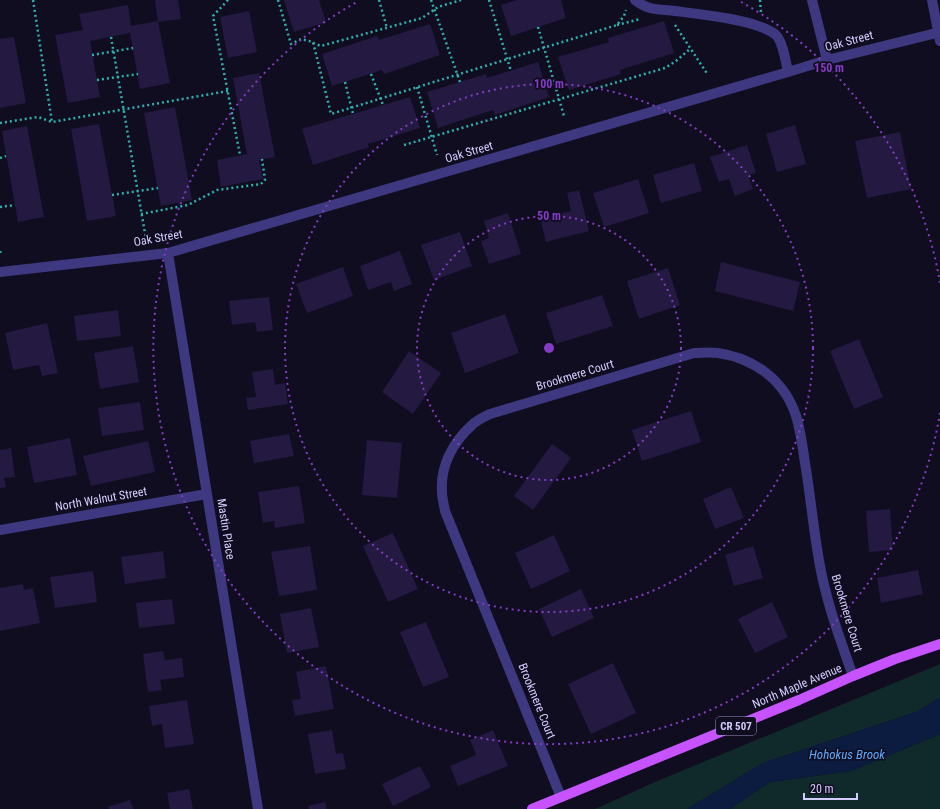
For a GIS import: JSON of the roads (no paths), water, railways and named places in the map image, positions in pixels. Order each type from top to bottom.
[{"type":"main road","name":"North Maple Avenue","points":[[532,809],[792,703],[895,659],[940,644]]},
{"type":"street","points":[[812,0],[827,60]]},
{"type":"street","points":[[932,0],[940,35]]},
{"type":"street","points":[[631,3],[648,8],[714,16],[762,26],[777,36],[784,52],[788,72]]},
{"type":"street","name":"Oak Street","points":[[0,272],[168,252],[827,60],[940,35]]},
{"type":"street","name":"Mastin Place","points":[[168,252],[258,809]]},
{"type":"street","name":"Brookmere Court","points":[[561,796],[445,511],[442,493],[443,473],[448,456],[458,439],[473,424],[490,414],[694,353],[716,352],[736,356],[756,365],[773,378],[786,395],[796,414],[803,449],[820,566],[828,602],[853,676]]},
{"type":"street","name":"North Walnut Street","points":[[0,530],[207,494]]},
{"type":"water","name":"Hohokus Brook","points":[[940,698],[940,734],[851,771],[770,782],[730,809],[687,809],[763,763],[916,712]]}]
